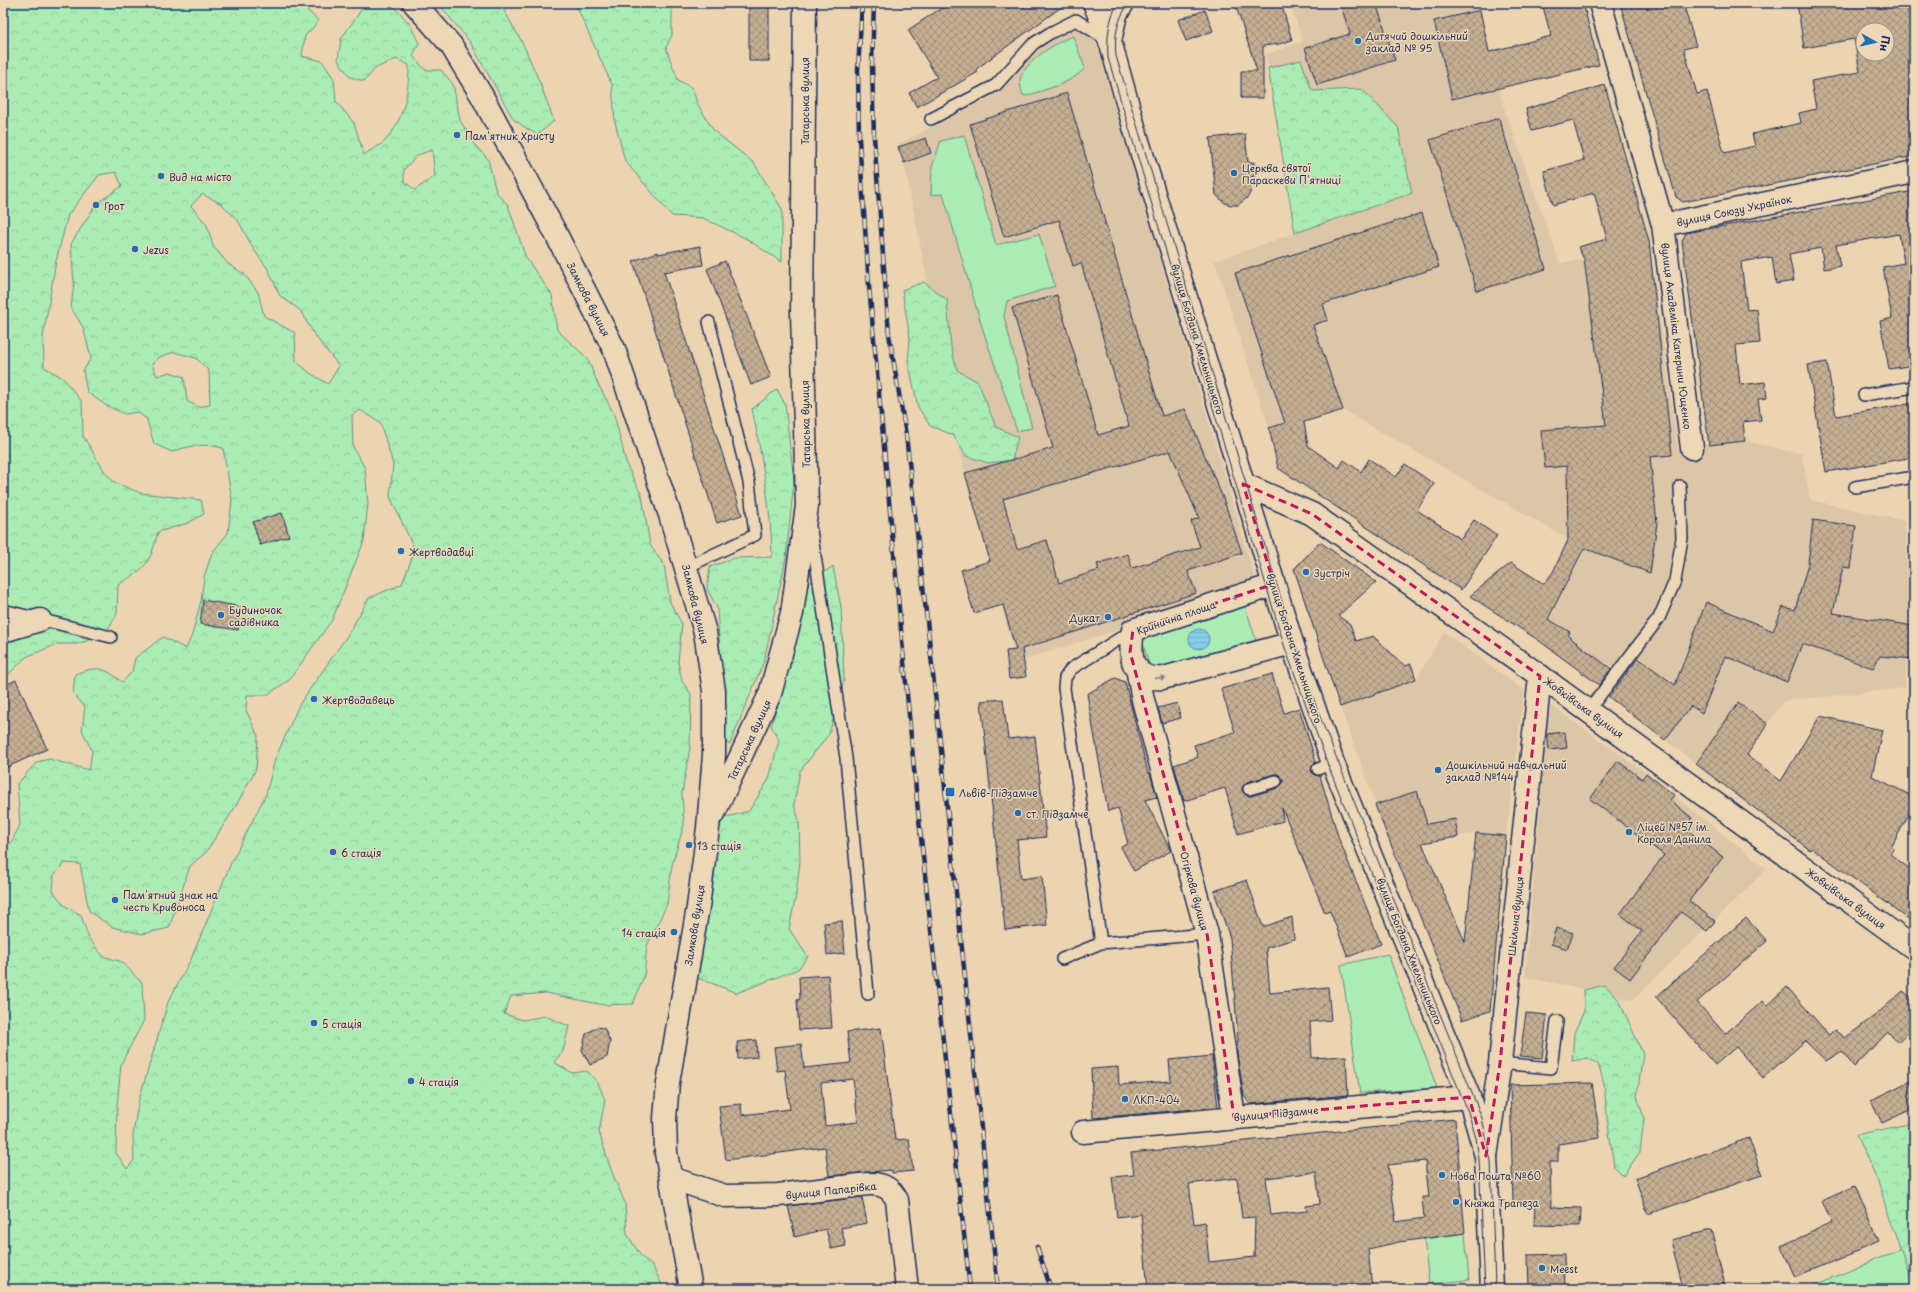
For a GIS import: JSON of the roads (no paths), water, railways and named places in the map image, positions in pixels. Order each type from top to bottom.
[{"type":"street","name":"Замкова вулиця","points":[[414,3],[451,45],[482,96],[554,230],[614,349],[687,567],[705,632],[714,691],[714,755],[708,828],[698,907],[668,1083],[665,1118],[666,1153],[691,1289]]},
{"type":"street","name":"Татарська вулиця","points":[[708,828],[770,694],[792,613],[807,506],[802,312],[805,3]]},
{"type":"street","name":"вулиця Богдана Хмельницького","points":[[1094,3],[1110,41],[1138,141],[1292,643],[1326,766],[1469,1097],[1486,1156],[1492,1289]]},
{"type":"street","points":[[1110,41],[1116,14],[1123,3]]},
{"type":"street","name":"вулиця Союзу Українок","points":[[1600,3],[1663,225],[1914,172]]},
{"type":"street","name":"вулиця Академіка Катерини Ющенко","points":[[1663,225],[1692,448]]},
{"type":"street","name":"Жовківська вулиця","points":[[1243,484],[1312,514],[1540,676],[1914,948]]},
{"type":"street","name":"Кринична площа","points":[[1137,668],[1131,658],[1130,652],[1133,630],[1274,585]]},
{"type":"street","points":[[3,631],[40,620]]},
{"type":"street","points":[[1137,668],[1146,676],[1163,678],[1292,643]]},
{"type":"street","name":"Огіркова вулиця","points":[[1137,668],[1143,700],[1207,934],[1234,1117]]},
{"type":"street","name":"Шкільна вулиця","points":[[1486,1156],[1500,1063],[1540,676]]},
{"type":"street","name":"вулиця Підзамче","points":[[1083,1132],[1234,1117],[1469,1097]]},
{"type":"street","name":"вулиця Папарівка","points":[[671,1178],[725,1196],[778,1195],[868,1184],[883,1185],[889,1189],[897,1200],[907,1289]]},
{"type":"lane","points":[[931,119],[996,85],[1033,44],[1050,33],[1076,20],[1110,41]]},
{"type":"lane","points":[[687,567],[755,535],[749,482],[709,322]]},
{"type":"lane","points":[[1864,395],[1914,387]]},
{"type":"lane","points":[[1855,487],[1914,477]]},
{"type":"lane","points":[[1588,711],[1659,618],[1675,582],[1682,538],[1680,486]]},
{"type":"lane","points":[[807,506],[846,758],[868,994]]},
{"type":"lane","points":[[3,610],[111,637]]},
{"type":"lane","points":[[1100,943],[1065,696],[1065,678],[1071,669],[1133,630]]},
{"type":"lane","points":[[1249,789],[1276,781]]},
{"type":"lane","points":[[1062,959],[1100,943],[1207,934]]},
{"type":"lane","points":[[1500,1063],[1551,1068],[1557,1021]]},
{"type":"water","points":[[1195,629],[1203,629],[1209,635],[1209,643],[1203,649],[1195,649],[1189,643],[1189,635]]},
{"type":"tram line","points":[[1118,3],[1110,22],[1108,58],[1284,645],[1328,765],[1468,1112],[1476,1138],[1479,1160],[1485,1289]]},
{"type":"tram line","points":[[1129,3],[1117,28],[1116,56],[1289,625],[1318,712],[1482,1118],[1491,1161],[1495,1289]]},
{"type":"railway","points":[[862,3],[858,70],[859,138],[869,286],[917,801],[970,1289]]},
{"type":"railway","points":[[874,3],[872,65],[874,137],[889,334],[906,435],[932,665],[998,1289]]},
{"type":"railway","points":[[1037,1247],[1051,1289]]},
{"type":"place","name":"Дитячий дошкільний заклад № 95","points":[[1358,41]]},
{"type":"place","name":"Пам'ятник Христу","points":[[457,135]]},
{"type":"place","name":"Церква святої Параскеви П'ятниці","points":[[1234,173]]},
{"type":"place","name":"Вид на місто","points":[[161,176]]},
{"type":"place","name":"Грот","points":[[96,205]]},
{"type":"place","name":"Jezus","points":[[135,249]]},
{"type":"place","name":"Жертводавцi","points":[[401,551]]},
{"type":"place","name":"Зустріч","points":[[1306,572]]},
{"type":"place","name":"Будиночок садівника","points":[[221,615]]},
{"type":"place","name":"Дукат","points":[[1108,617]]},
{"type":"place","name":"Жертводавець","points":[[314,699]]},
{"type":"place","name":"Дошкільний навчальний заклад №144","points":[[1438,770]]},
{"type":"place","name":"Львів-Підзамче","points":[[950,792]]},
{"type":"place","name":"ст. Підзамче","points":[[1018,813]]},
{"type":"place","name":"Ліцей №57 ім. Короля Данила","points":[[1629,832]]},
{"type":"place","name":"13 стація","points":[[689,845]]},
{"type":"place","name":"6 стація","points":[[333,852]]},
{"type":"place","name":"Пам'ятний знак на честь Кривоноса","points":[[115,900]]},
{"type":"place","name":"14 стація","points":[[674,932]]},
{"type":"place","name":"5 стація","points":[[314,1023]]},
{"type":"place","name":"4 стація","points":[[411,1081]]},
{"type":"place","name":"ЛКП-404","points":[[1125,1099]]},
{"type":"place","name":"Нова Пошта №60","points":[[1442,1175]]},
{"type":"place","name":"Княжа Трапеза","points":[[1456,1202]]},
{"type":"place","name":"Meest","points":[[1542,1268]]}]
